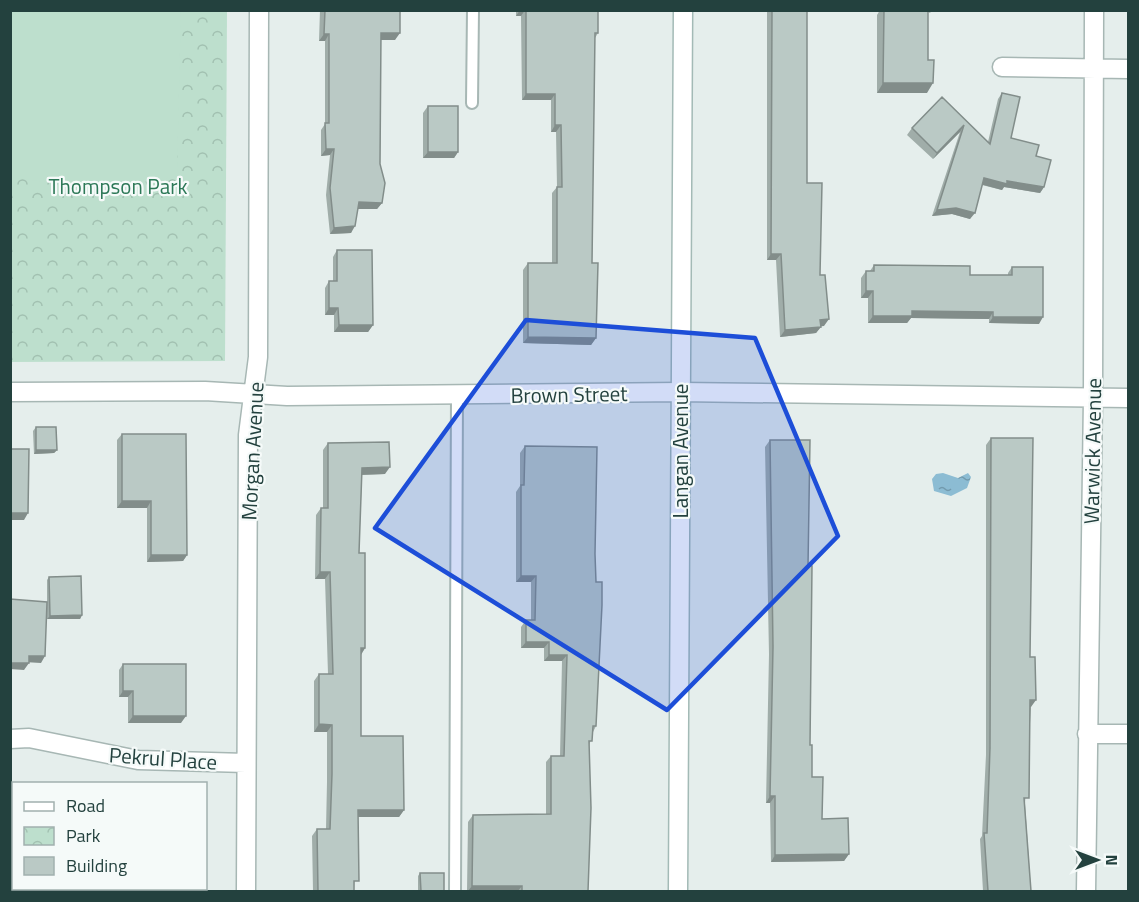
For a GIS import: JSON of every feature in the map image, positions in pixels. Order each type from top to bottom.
[{"type":"street","name":"Morgan Avenue","points":[[246,891],[248,435],[258,357],[258,10]]},
{"type":"street","name":"Langan Avenue","points":[[678,891],[683,10]]},
{"type":"street","name":"Warwick Avenue","points":[[1086,891],[1093,398],[1094,10]]},
{"type":"street","points":[[1002,67],[1128,69]]},
{"type":"street","name":"Brown Street","points":[[10,392],[205,391],[253,394],[457,395],[680,392],[1128,398]]},
{"type":"street","points":[[1087,734],[1128,734]]},
{"type":"street","name":"Pekrul Place","points":[[10,739],[29,738],[138,760],[246,763]]},
{"type":"lane","points":[[472,103],[473,10]]},
{"type":"lane","points":[[455,891],[457,395]]},
{"type":"highlighted area","points":[[526,320],[755,338],[838,536],[667,710],[375,528]]},
{"type":"green space","name":"Thompson Park","points":[[10,11],[227,11],[225,361],[11,362]]},
{"type":"green space","points":[[10,11],[181,11],[177,176],[114,185],[74,185],[11,177]]},
{"type":"water","points":[[943,473],[958,478],[968,473],[971,477],[967,488],[951,496],[934,491],[932,479],[936,474]]},
{"type":"building","points":[[325,10],[400,10],[400,33],[381,33],[380,164],[385,183],[382,203],[359,202],[355,226],[334,228],[330,188],[334,149],[326,149],[325,123],[329,123],[329,34],[324,34]]},
{"type":"building","points":[[526,10],[598,10],[598,33],[595,33],[592,263],[598,263],[596,338],[528,337],[528,263],[557,263],[557,187],[562,187],[561,125],[555,125],[555,94],[526,94]]},
{"type":"building","points":[[772,10],[807,10],[807,183],[822,183],[820,275],[825,275],[829,319],[820,320],[821,327],[785,330],[781,254],[771,254]]},
{"type":"building","points":[[884,10],[928,10],[928,60],[934,60],[933,83],[883,83]]},
{"type":"building","points":[[1002,93],[1020,97],[1011,138],[1039,145],[1036,156],[1051,160],[1044,187],[1007,181],[1007,184],[984,178],[975,213],[956,208],[937,210],[964,125],[937,153],[912,128],[942,97],[990,144]]},
{"type":"building","points":[[428,106],[458,106],[458,152],[428,152]]},
{"type":"building","points":[[337,250],[372,250],[373,325],[339,325],[338,308],[329,308],[329,281],[337,281]]},
{"type":"building","points":[[874,265],[970,266],[970,275],[1012,275],[1012,267],[1043,267],[1043,317],[993,317],[993,312],[912,311],[912,316],[873,316],[873,291],[866,291],[866,271],[874,271]]},
{"type":"building","points":[[36,427],[56,427],[57,450],[36,450]]},
{"type":"building","points":[[122,434],[186,434],[187,555],[151,555],[151,501],[122,501]]},
{"type":"building","points":[[991,438],[1033,438],[1030,657],[1035,657],[1036,700],[1030,700],[1029,798],[1024,798],[1031,891],[988,891],[984,833],[987,833],[990,748]]},
{"type":"building","points":[[770,440],[810,440],[808,566],[812,566],[810,745],[812,745],[812,777],[823,777],[822,819],[848,818],[849,854],[775,855],[775,796],[770,796],[773,647]]},
{"type":"building","points":[[389,442],[390,467],[362,468],[359,553],[365,553],[365,648],[361,648],[361,736],[403,736],[404,810],[358,810],[359,881],[354,881],[354,891],[318,891],[317,829],[330,829],[332,774],[332,725],[319,724],[319,674],[333,674],[330,572],[320,572],[321,508],[328,508],[328,443]]},
{"type":"building","points":[[525,446],[597,447],[595,554],[596,582],[602,582],[602,605],[596,726],[593,726],[592,741],[589,741],[591,808],[588,891],[522,891],[522,886],[472,886],[473,815],[551,814],[551,756],[564,756],[567,655],[549,655],[549,642],[526,642],[526,620],[535,620],[536,576],[521,576],[521,485],[524,485]]},
{"type":"building","points":[[10,449],[29,449],[28,513],[10,513]]},
{"type":"building","points":[[81,576],[82,615],[50,616],[49,577]]},
{"type":"building","points":[[10,599],[47,602],[45,656],[29,656],[29,663],[10,663]]},
{"type":"building","points":[[123,664],[186,664],[186,716],[133,716],[133,691],[123,691]]},
{"type":"building","points":[[420,873],[444,873],[444,891],[421,891]]},
{"type":"building","points":[[82,890],[82,891],[25,891]]},
{"type":"building","points":[[142,890],[193,890],[193,891]]}]
